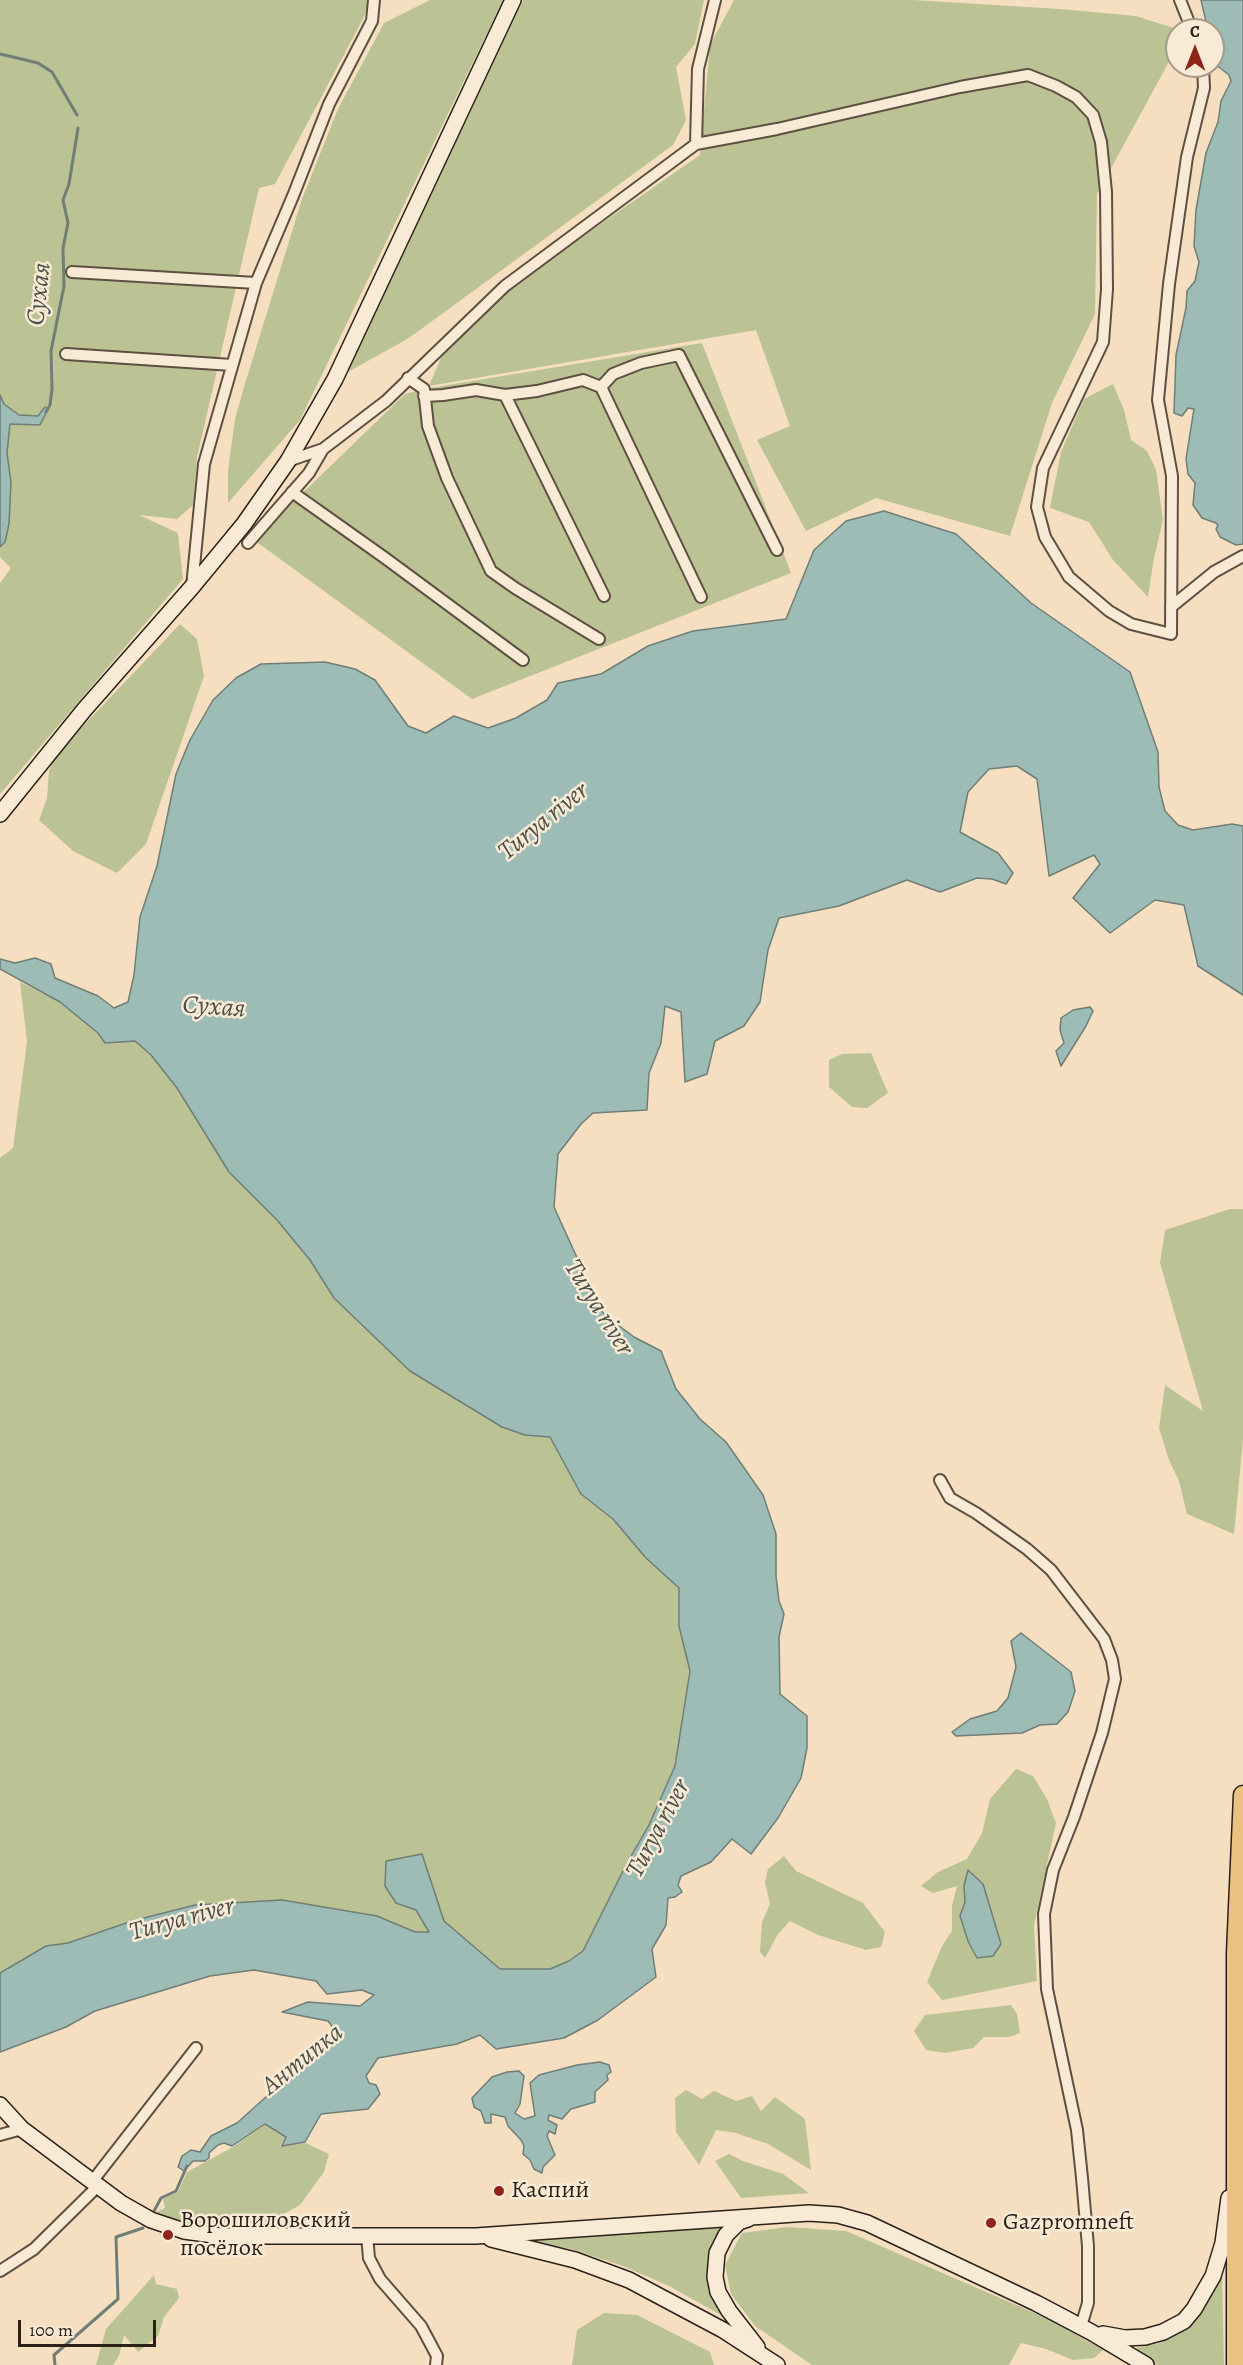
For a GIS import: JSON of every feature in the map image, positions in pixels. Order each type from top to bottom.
[{"type":"highway","points":[[1236,2365],[1237,1918],[1243,1795]]},
{"type":"main road","points":[[0,814],[84,710],[244,524],[288,460],[335,379],[513,0]]},
{"type":"main road","points":[[1235,2101],[1243,2160]]},
{"type":"main road","points":[[0,2105],[22,2129],[94,2185],[151,2220],[184,2231],[221,2236],[476,2236],[755,2216],[809,2213],[838,2215],[867,2223],[1036,2302],[1146,2365]]},
{"type":"main road","points":[[1086,2329],[1125,2338],[1145,2337],[1163,2332],[1184,2321],[1194,2309],[1213,2276],[1223,2243],[1229,2198],[1235,2185]]},
{"type":"main road","points":[[755,2216],[739,2222],[726,2235],[717,2253],[715,2277],[718,2292],[729,2311],[771,2361]]},
{"type":"main road","points":[[476,2236],[575,2260],[629,2280],[706,2320],[771,2361]]},
{"type":"street","points":[[192,587],[204,464],[256,284],[329,104],[372,21],[374,0]]},
{"type":"street","points":[[696,144],[698,69],[715,0]]},
{"type":"street","points":[[1180,0],[1187,18]]},
{"type":"street","points":[[288,460],[323,449],[386,400],[505,286],[696,144],[777,129],[960,87],[1028,75],[1076,97],[1093,115],[1101,142],[1106,192],[1107,289],[1103,342],[1043,468],[1037,507],[1045,537],[1069,577],[1109,611],[1131,624],[1171,634],[1172,476],[1158,400],[1169,284],[1187,157],[1204,88],[1204,78]]},
{"type":"street","points":[[72,272],[256,284]]},
{"type":"street","points":[[66,354],[232,365]]},
{"type":"street","points":[[601,387],[613,374],[641,363],[679,355],[777,550]]},
{"type":"street","points":[[408,378],[424,388],[428,426],[447,478],[491,571],[598,639]]},
{"type":"street","points":[[424,396],[476,390],[504,395],[537,391],[583,380],[601,387],[701,597]]},
{"type":"street","points":[[504,395],[604,596]]},
{"type":"street","points":[[248,543],[309,472],[323,449]]},
{"type":"street","points":[[292,492],[523,660]]},
{"type":"street","points":[[1171,607],[1214,572],[1243,556]]},
{"type":"street","points":[[940,1480],[950,1498],[1028,1549],[1051,1570],[1104,1639],[1112,1660],[1115,1679],[1102,1733],[1074,1817],[1053,1870],[1044,1914],[1047,1989],[1077,2130],[1082,2178],[1088,2246],[1086,2329]]},
{"type":"street","points":[[0,2271],[34,2249],[94,2185],[196,2049]]},
{"type":"street","points":[[0,2135],[22,2129]]},
{"type":"street","points":[[367,2236],[369,2258],[380,2279],[421,2326],[437,2356],[436,2365]]},
{"type":"green space","points":[[0,0],[369,0],[364,17],[275,184],[259,188],[197,457],[193,505],[177,519],[139,515],[178,533],[183,579],[0,794],[0,583],[11,568],[0,557],[0,547],[5,542],[9,524],[11,482],[7,453],[10,424],[40,424],[45,408],[38,416],[19,415],[4,404],[0,395]]},
{"type":"green space","points":[[430,0],[503,0],[300,420],[228,503],[228,471],[235,419],[302,199],[338,109],[384,23]]},
{"type":"green space","points":[[523,0],[704,0],[695,44],[676,67],[686,120],[673,145],[409,338],[348,372]]},
{"type":"green space","points":[[734,0],[912,0],[1136,16],[1165,25],[1165,69],[1097,194],[1095,314],[1052,403],[1010,536],[876,498],[806,531],[757,440],[790,426],[756,330],[429,386],[445,348],[517,282],[700,155],[710,45]]},
{"type":"green space","points":[[702,343],[791,573],[472,699],[254,540],[405,394]]},
{"type":"green space","points":[[1113,384],[1124,410],[1131,440],[1147,451],[1156,470],[1163,520],[1148,597],[1113,560],[1089,522],[1050,508],[1061,452],[1084,399]]},
{"type":"green space","points":[[180,624],[197,639],[204,676],[146,844],[117,873],[73,851],[39,820],[47,798],[49,771],[54,758]]},
{"type":"green space","points":[[20,982],[60,1002],[98,1033],[105,1043],[135,1041],[151,1055],[177,1088],[229,1172],[277,1220],[310,1260],[334,1298],[359,1321],[471,1407],[502,1427],[525,1435],[550,1437],[581,1494],[613,1519],[646,1558],[679,1588],[679,1626],[690,1671],[675,1766],[649,1825],[626,1865],[583,1951],[569,1961],[550,1969],[500,1969],[444,1921],[422,1854],[396,1903],[416,1910],[430,1932],[415,1932],[377,1916],[282,1900],[195,1905],[132,1921],[68,1943],[46,1946],[0,1973],[0,1158],[13,1148],[27,1042]]},
{"type":"green space","points":[[871,1053],[888,1093],[867,1108],[852,1107],[829,1087],[829,1060],[842,1054]]},
{"type":"green space","points":[[1230,1209],[1243,1209],[1243,1440],[1234,1534],[1187,1514],[1179,1481],[1169,1460],[1159,1428],[1165,1385],[1203,1411],[1160,1263],[1165,1230]]},
{"type":"green space","points":[[1016,1769],[1033,1776],[1047,1799],[1056,1823],[1034,1925],[1037,1981],[942,2000],[927,1982],[942,1946],[952,1931],[952,1906],[957,1886],[933,1893],[921,1886],[938,1872],[967,1859],[982,1833],[990,1799]],"holes":[[[969,1870],[983,1884],[1001,1944],[977,1958],[968,1941],[960,1916],[965,1902],[964,1886]]]},
{"type":"green space","points":[[784,1856],[796,1871],[863,1903],[885,1932],[881,1947],[866,1950],[818,1935],[790,1921],[778,1934],[765,1958],[760,1952],[762,1922],[770,1904],[765,1883],[768,1869]]},
{"type":"green space","points":[[1011,2005],[1017,2014],[1020,2033],[1009,2037],[984,2037],[973,2048],[945,2053],[926,2050],[914,2031],[925,2015]]},
{"type":"green space","points":[[686,2090],[702,2099],[714,2091],[736,2101],[752,2096],[761,2111],[775,2097],[805,2119],[811,2170],[768,2144],[736,2133],[716,2130],[699,2165],[676,2132],[675,2098]]},
{"type":"green space","points":[[265,2125],[285,2137],[281,2146],[306,2143],[329,2154],[324,2172],[300,2205],[271,2221],[226,2227],[159,2217],[157,2212],[165,2208],[163,2199],[178,2192],[187,2172],[233,2147]]},
{"type":"green space","points":[[729,2154],[783,2174],[809,2193],[741,2198],[715,2161]]},
{"type":"green space","points":[[730,2224],[711,2262],[728,2319],[669,2286],[623,2266],[571,2249],[509,2238]]},
{"type":"green space","points":[[788,2227],[846,2231],[1053,2321],[1103,2350],[1094,2358],[1073,2360],[1046,2349],[1021,2343],[1009,2365],[812,2365],[755,2326],[731,2294],[725,2265],[742,2233]]},
{"type":"green space","points":[[1222,2268],[1224,2365],[1157,2365],[1136,2348],[1160,2343],[1190,2324]]},
{"type":"green space","points":[[154,2275],[156,2284],[177,2289],[179,2298],[164,2317],[158,2336],[138,2352],[124,2335],[119,2356],[113,2365],[96,2365],[106,2329]]},
{"type":"green space","points":[[604,2313],[637,2315],[710,2352],[714,2365],[572,2365],[577,2330]]},
{"type":"water","points":[[1201,0],[1243,0],[1243,544],[1236,545],[1220,537],[1216,529],[1218,525],[1202,518],[1193,505],[1195,483],[1188,474],[1186,459],[1194,409],[1188,408],[1182,416],[1174,413],[1176,355],[1186,308],[1187,291],[1195,281],[1199,262],[1194,246],[1196,210],[1206,153],[1218,122],[1221,101],[1231,81],[1225,72],[1225,18],[1205,18]]},
{"type":"water","points":[[0,395],[4,404],[19,415],[38,416],[45,407],[48,409],[40,425],[10,424],[7,453],[11,482],[9,524],[5,542],[0,547]]},
{"type":"water","name":"Turya river","points":[[884,511],[956,534],[1031,603],[1130,672],[1158,752],[1159,787],[1165,811],[1178,825],[1193,830],[1232,824],[1243,826],[1243,995],[1198,966],[1184,905],[1155,900],[1110,933],[1073,898],[1100,864],[1094,855],[1049,876],[1037,779],[1017,766],[989,769],[968,792],[960,832],[998,853],[1013,873],[1006,884],[992,879],[977,878],[940,892],[907,880],[839,906],[779,918],[768,950],[760,1002],[744,1026],[715,1041],[707,1074],[685,1082],[681,1012],[665,1006],[661,1043],[649,1073],[647,1110],[593,1113],[581,1124],[558,1154],[554,1207],[579,1262],[592,1299],[606,1316],[634,1337],[661,1351],[676,1389],[700,1419],[726,1442],[763,1495],[776,1534],[776,1576],[779,1601],[784,1614],[779,1637],[780,1694],[807,1716],[807,1748],[801,1778],[778,1818],[751,1854],[732,1839],[711,1862],[681,1876],[678,1885],[682,1892],[675,1897],[668,1898],[666,1925],[652,1949],[656,1977],[598,2020],[564,2038],[496,2049],[480,2035],[457,2044],[378,2058],[366,2076],[369,2083],[376,2085],[380,2094],[368,2109],[321,2114],[305,2142],[282,2146],[286,2137],[265,2124],[232,2146],[224,2143],[218,2145],[209,2153],[209,2158],[205,2161],[193,2161],[184,2171],[178,2167],[182,2156],[191,2150],[200,2152],[211,2136],[237,2123],[337,2033],[328,2021],[282,2012],[308,2002],[360,2006],[374,1995],[362,1990],[327,1994],[316,1981],[254,1970],[210,1976],[95,2011],[66,2027],[0,2052],[0,1973],[46,1946],[68,1943],[132,1921],[195,1905],[282,1900],[377,1916],[415,1932],[429,1932],[416,1910],[396,1903],[385,1886],[386,1861],[422,1854],[444,1921],[500,1969],[550,1969],[569,1961],[583,1951],[626,1865],[649,1825],[675,1766],[690,1671],[679,1626],[679,1588],[646,1558],[613,1519],[581,1494],[550,1437],[525,1435],[502,1427],[410,1371],[334,1298],[310,1260],[277,1220],[229,1172],[177,1088],[151,1055],[135,1041],[105,1043],[98,1033],[60,1002],[0,969],[0,959],[15,963],[35,958],[51,964],[55,978],[98,996],[114,1008],[128,1002],[134,975],[140,917],[157,866],[176,774],[190,740],[213,700],[236,678],[261,664],[325,662],[355,669],[375,680],[408,726],[426,733],[454,716],[488,728],[516,718],[547,700],[558,683],[601,674],[648,646],[693,631],[786,619],[814,550],[846,521]]},
{"type":"water","points":[[1090,1007],[1093,1011],[1086,1026],[1061,1066],[1056,1051],[1064,1043],[1060,1030],[1061,1018],[1073,1010]]},
{"type":"water","points":[[1021,1633],[1071,1672],[1075,1691],[1068,1712],[1057,1724],[1040,1725],[1022,1733],[956,1736],[952,1732],[970,1719],[997,1711],[1008,1698],[1016,1667],[1011,1641]]},
{"type":"water","points":[[968,1870],[983,1884],[1001,1944],[993,1956],[977,1958],[968,1941],[960,1916],[965,1902],[964,1886]]},
{"type":"water","points":[[600,2062],[609,2065],[611,2072],[607,2075],[608,2080],[595,2092],[595,2102],[571,2109],[562,2119],[549,2115],[548,2120],[557,2125],[555,2134],[549,2131],[547,2136],[555,2155],[543,2167],[542,2173],[534,2169],[530,2160],[523,2154],[524,2146],[508,2126],[505,2117],[491,2114],[491,2123],[485,2123],[481,2111],[474,2107],[472,2098],[492,2077],[519,2071],[524,2076],[520,2104],[515,2113],[524,2119],[535,2116],[530,2083],[539,2075],[577,2065]]},
{"type":"waterway","name":"Сухая","points":[[0,54],[38,63],[52,72],[77,115]]},
{"type":"waterway","name":"Сухая","points":[[46,412],[50,405],[52,389],[51,351],[64,286],[63,248],[68,223],[63,200],[69,184],[78,128]]},
{"type":"waterway","name":"Антипка","points":[[153,2213],[161,2198],[176,2191],[187,2166]]},
{"type":"waterway","name":"Антипка","points":[[55,2365],[54,2355],[118,2299],[116,2237],[143,2228]]},
{"type":"place","name":"Каспий","points":[[499,2191]]},
{"type":"place","name":"Gazpromneft","points":[[991,2223]]},
{"type":"place","name":"Ворошиловский посёлок","points":[[168,2235]]}]
